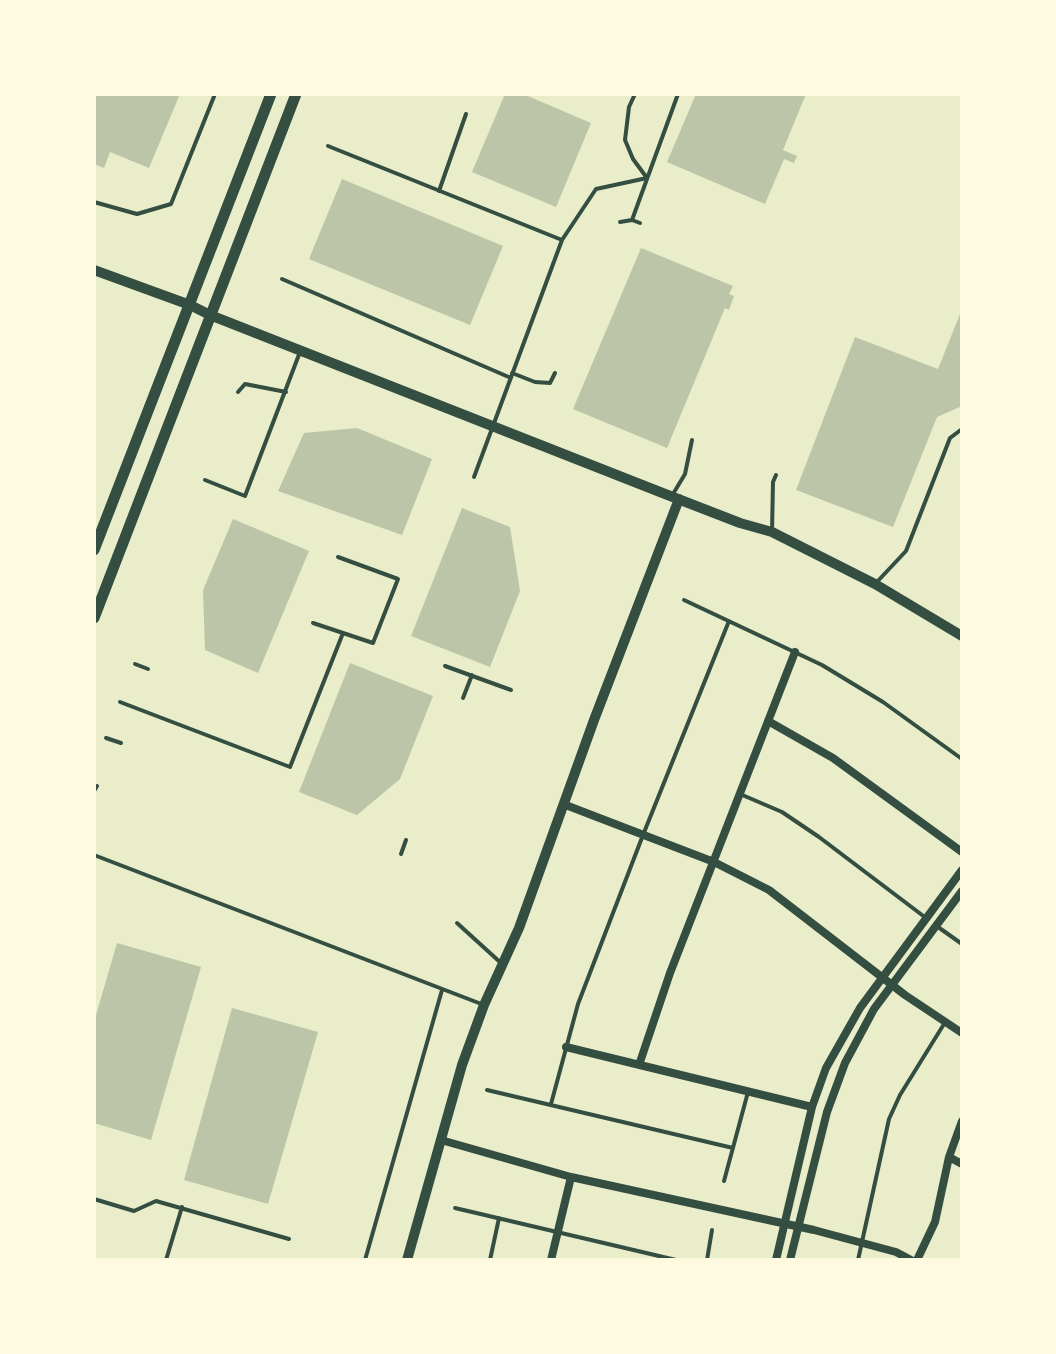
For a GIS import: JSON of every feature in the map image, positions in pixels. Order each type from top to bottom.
[{"type":"main road","points":[[95,544],[271,94]]},
{"type":"main road","points":[[94,618],[296,94]]},
{"type":"street","points":[[94,270],[190,305],[675,498],[772,532],[875,584],[962,636]]},
{"type":"street","points":[[407,1260],[462,1065],[484,1005],[519,928],[675,498]]},
{"type":"street","points":[[639,1065],[670,973],[795,652]]},
{"type":"street","points":[[768,721],[833,758],[962,852]]},
{"type":"street","points":[[563,804],[714,862],[769,890],[881,977],[962,1033]]},
{"type":"street","points":[[776,1260],[812,1107],[837,1046],[881,977],[962,870]]},
{"type":"street","points":[[790,1260],[834,1090],[859,1034],[962,891]]},
{"type":"street","points":[[566,1047],[812,1107]]},
{"type":"street","points":[[441,1140],[571,1177],[798,1226],[896,1252],[914,1260],[927,1244],[938,1213],[949,1157],[962,1121]]},
{"type":"street","points":[[949,1157],[962,1164]]},
{"type":"street","points":[[551,1260],[571,1177]]},
{"type":"lane","points":[[94,202],[137,214],[171,204],[215,94]]},
{"type":"lane","points":[[635,94],[629,107],[625,140],[633,159],[647,178]]},
{"type":"lane","points":[[632,220],[678,94]]},
{"type":"lane","points":[[439,191],[466,114]]},
{"type":"lane","points":[[328,146],[562,240]]},
{"type":"lane","points":[[474,477],[562,240],[596,189],[647,178]]},
{"type":"lane","points":[[620,222],[632,220],[640,223]]},
{"type":"lane","points":[[282,279],[512,375],[550,383],[555,373]]},
{"type":"lane","points":[[205,480],[245,496],[300,350]]},
{"type":"lane","points":[[238,392],[245,384],[286,392]]},
{"type":"lane","points":[[875,584],[906,551],[950,438],[962,429]]},
{"type":"lane","points":[[675,498],[685,474],[692,440]]},
{"type":"lane","points":[[772,532],[773,482],[776,475]]},
{"type":"lane","points":[[313,623],[373,643],[398,579],[338,557]]},
{"type":"lane","points":[[684,600],[822,665],[883,702],[962,759]]},
{"type":"lane","points":[[551,1104],[578,1004],[729,621]]},
{"type":"lane","points":[[120,702],[290,767],[343,633]]},
{"type":"lane","points":[[135,664],[148,669]]},
{"type":"lane","points":[[445,666],[511,690]]},
{"type":"lane","points":[[463,698],[472,674]]},
{"type":"lane","points":[[106,738],[121,743]]},
{"type":"lane","points":[[740,794],[782,812],[926,918]]},
{"type":"lane","points":[[401,854],[406,840]]},
{"type":"lane","points":[[94,855],[484,1005]]},
{"type":"lane","points":[[457,923],[502,964]]},
{"type":"lane","points":[[936,926],[962,944]]},
{"type":"lane","points":[[365,1260],[442,990]]},
{"type":"lane","points":[[858,1260],[889,1119],[900,1095],[945,1022]]},
{"type":"lane","points":[[487,1090],[733,1148]]},
{"type":"lane","points":[[724,1181],[748,1092]]},
{"type":"lane","points":[[94,1199],[134,1211],[156,1201],[289,1239]]},
{"type":"lane","points":[[166,1260],[182,1207]]},
{"type":"lane","points":[[455,1208],[676,1260]]},
{"type":"lane","points":[[490,1260],[499,1218]]},
{"type":"lane","points":[[707,1260],[712,1230]]},
{"type":"building","points":[[94,94],[180,94],[149,168],[110,152],[104,168],[94,164]]},
{"type":"building","points":[[505,94],[523,94],[591,123],[556,207],[472,172]]},
{"type":"building","points":[[696,94],[806,94],[783,150],[797,156],[794,163],[784,159],[765,204],[667,162]]},
{"type":"building","points":[[342,179],[503,246],[470,325],[309,259]]},
{"type":"building","points":[[641,248],[733,286],[729,294],[734,296],[729,310],[725,308],[667,448],[573,409]]},
{"type":"building","points":[[962,309],[962,406],[937,417],[893,527],[796,490],[855,337],[938,369]]},
{"type":"building","points":[[357,428],[432,459],[402,535],[278,491],[304,433]]},
{"type":"building","points":[[462,508],[510,527],[520,591],[490,667],[411,636]]},
{"type":"building","points":[[233,519],[309,551],[258,673],[205,650],[203,590]]},
{"type":"building","points":[[350,663],[433,696],[400,779],[357,815],[299,792]]},
{"type":"building","points":[[117,943],[201,967],[151,1140],[94,1123],[94,1022]]},
{"type":"building","points":[[232,1008],[318,1032],[268,1204],[184,1180]]}]
